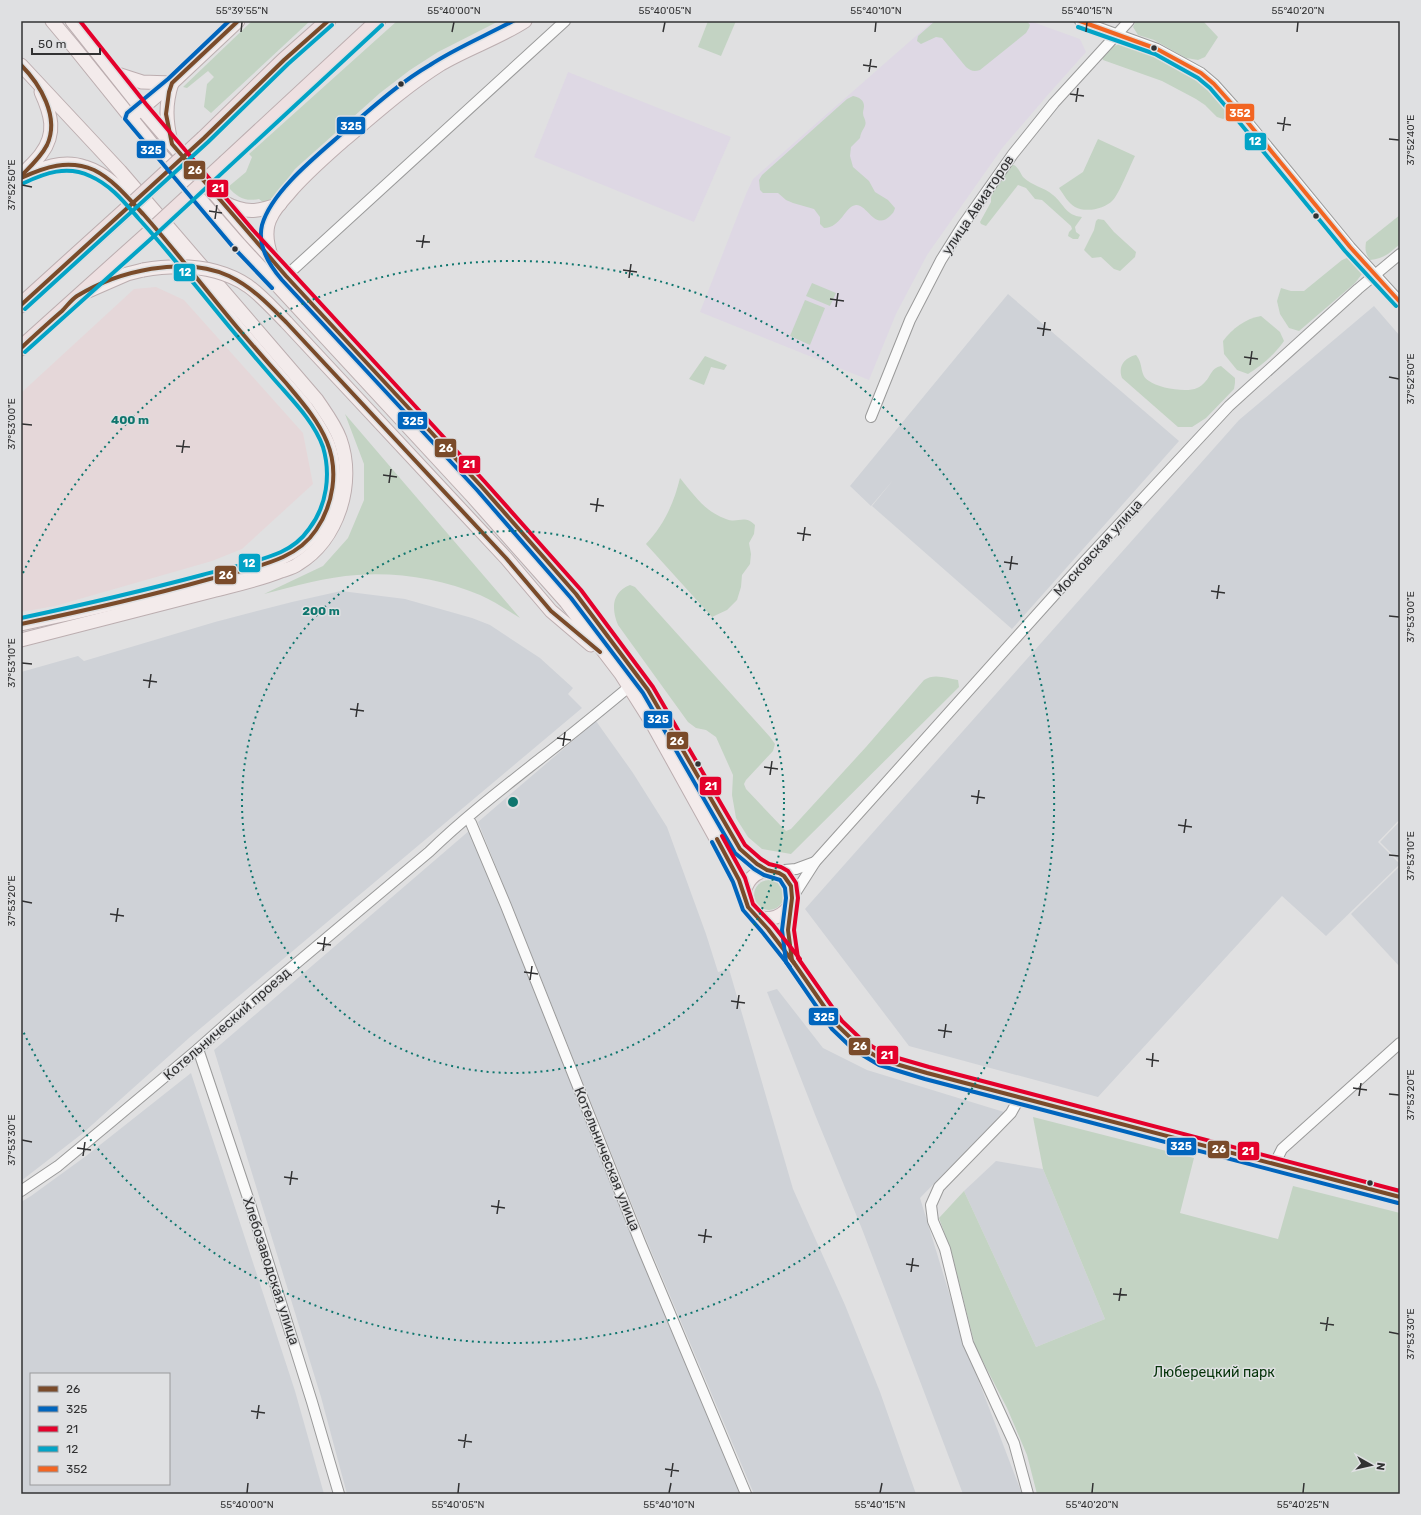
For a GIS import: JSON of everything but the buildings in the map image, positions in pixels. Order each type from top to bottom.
[{"type":"highway","points":[[21,305],[204,138],[284,60],[328,21]]},
{"type":"highway","points":[[21,348],[149,233],[378,21]]},
{"type":"main road","points":[[52,21],[131,118],[238,243],[477,502],[566,602],[611,661],[652,723],[690,789],[739,880],[748,907],[792,960],[837,1025],[858,1045],[882,1060],[1400,1197]]},
{"type":"main road","points":[[72,21],[141,108],[249,234],[286,276],[429,428],[576,594],[648,690],[740,849],[756,864],[779,872],[788,880],[791,886],[792,901],[788,930],[792,960]]},
{"type":"main road","points":[[131,118],[172,83],[238,21]]},
{"type":"main road","points":[[498,35],[512,21]]},
{"type":"main road","points":[[273,261],[268,248],[267,238],[271,216],[312,168],[397,95],[418,79],[470,48],[525,21]]},
{"type":"main road","points":[[21,65],[120,171],[317,400],[331,420],[340,439],[345,459],[346,476],[344,495],[338,516],[316,550],[298,565],[253,580],[21,640]]},
{"type":"main road","points":[[113,72],[129,79],[142,82],[172,83]]},
{"type":"main road","points":[[21,177],[41,154],[47,144],[52,125],[50,115],[36,82]]},
{"type":"main road","points":[[172,83],[169,92],[166,114],[172,144]]},
{"type":"main road","points":[[21,177],[45,168],[70,164],[84,166],[96,171],[120,189],[162,234],[306,407],[328,443],[334,479],[332,497],[318,527],[307,540],[292,553],[271,562],[188,585],[21,624]]},
{"type":"main road","points":[[221,202],[251,212],[280,204]]},
{"type":"main road","points":[[79,295],[127,274],[173,266],[221,273],[248,286],[276,311],[350,388],[506,558],[551,610],[611,661]]},
{"type":"main road","points":[[744,895],[745,889],[751,878],[761,871],[770,870]]},
{"type":"main road","points":[[756,916],[762,918],[773,918],[784,913],[792,901]]},
{"type":"street","points":[[286,276],[565,21]]},
{"type":"street","points":[[1080,21],[1157,49],[1201,72],[1214,84],[1245,119],[1368,269],[1376,274],[1400,302]]},
{"type":"street","name":"улица Авиаторов","points":[[871,417],[910,320],[941,260],[963,225],[1017,149],[1054,104],[1129,21]]},
{"type":"street","name":"Московская улица","points":[[792,901],[815,862],[1084,562],[1229,406],[1352,294],[1400,254]]},
{"type":"street","name":"Котельнический проезд","points":[[21,1191],[58,1166],[198,1050],[262,993],[453,830],[629,687]]},
{"type":"street","name":"Котельнический проезд","points":[[429,852],[471,823],[501,798],[542,758]]},
{"type":"street","name":"Котельническая улица","points":[[471,823],[506,906],[640,1242],[746,1494]]},
{"type":"street","name":"Московская улица","points":[[770,870],[796,869],[815,862]]},
{"type":"street","points":[[1275,1164],[1282,1149],[1400,1043]]},
{"type":"street","name":"Хлебозаводская улица","points":[[198,1050],[255,1220],[340,1494]]},
{"type":"street","points":[[1019,1096],[1011,1113],[939,1187],[931,1205],[933,1221],[945,1249],[968,1342],[1014,1443],[1028,1494]]},
{"type":"shaded area","points":[[933,21],[1030,21],[1080,39],[1086,52],[1003,147],[927,255],[896,314],[869,380],[700,312],[753,179]]},
{"type":"shaded area","points":[[568,72],[731,137],[694,222],[534,157]]},
{"type":"shaded area","points":[[156,287],[184,300],[303,433],[313,484],[242,549],[212,561],[55,606],[21,612],[21,393],[134,289]]},
{"type":"shaded area","points":[[1008,294],[1179,441],[1012,629],[872,506],[894,479],[871,506],[850,486]]},
{"type":"shaded area","points":[[1374,306],[1400,336],[1400,819],[1378,842],[1400,864],[1326,936],[1282,896],[1098,1097],[909,1046],[805,909],[1239,420]]},
{"type":"shaded area","points":[[341,591],[405,599],[472,618],[490,625],[540,658],[573,688],[568,694],[582,708],[189,1038],[83,1133],[21,1181],[21,672],[78,656],[84,661],[215,622]]},
{"type":"shaded area","points":[[596,721],[633,773],[667,827],[706,934],[718,972],[729,969],[793,1189],[845,1305],[880,1392],[916,1494],[754,1494],[646,1239],[478,822]]},
{"type":"shaded area","points":[[1400,821],[1400,862],[1380,842]]},
{"type":"shaded area","points":[[470,830],[636,1243],[741,1494],[347,1494],[321,1397],[214,1050]]},
{"type":"shaded area","points":[[1400,866],[1400,967],[1351,914]]},
{"type":"shaded area","points":[[777,989],[823,1048],[867,1070],[1004,1112],[920,1198],[965,1345],[1022,1494],[963,1494],[862,1229],[767,992]]},
{"type":"shaded area","points":[[191,1073],[295,1391],[324,1494],[21,1494],[21,1202],[86,1156]]},
{"type":"shaded area","points":[[996,1161],[1043,1169],[1105,1319],[1036,1347],[964,1191]]},
{"type":"green space","points":[[252,21],[310,21],[211,113],[204,107],[207,84],[214,77],[208,71],[187,88],[183,87]]},
{"type":"green space","points":[[397,21],[499,21],[438,52],[410,70],[380,93],[295,169],[275,196],[264,203],[259,199],[250,200],[242,198],[231,191],[228,187],[246,172],[252,157],[249,154]]},
{"type":"green space","points":[[708,21],[736,21],[721,56],[698,47]]},
{"type":"green space","points":[[935,21],[1027,21],[1030,25],[1026,33],[980,70],[974,71],[966,67],[942,38],[936,37],[921,44],[917,41],[918,36]]},
{"type":"green space","points":[[1136,21],[1203,21],[1218,37],[1205,57],[1198,60],[1186,58],[1154,40],[1138,35],[1133,27]]},
{"type":"green space","points":[[1121,44],[1167,60],[1197,76],[1210,86],[1221,98],[1230,111],[1228,116],[1223,119],[1217,117],[1205,105],[1196,99],[1162,81],[1103,60],[1102,57],[1110,47]]},
{"type":"green space","points":[[853,96],[859,98],[863,102],[863,115],[866,122],[860,138],[851,147],[850,156],[853,167],[869,181],[875,192],[888,200],[895,208],[890,216],[885,220],[880,220],[876,219],[860,206],[852,206],[835,225],[824,228],[820,224],[820,217],[814,209],[786,200],[778,193],[763,193],[760,190],[759,180],[762,175],[847,99]]},
{"type":"green space","points":[[1098,139],[1135,156],[1121,186],[1110,203],[1100,208],[1090,210],[1079,209],[1066,199],[1059,188],[1083,172]]},
{"type":"green space","points":[[1011,165],[1016,166],[1023,177],[1034,185],[1053,195],[1069,212],[1076,216],[1082,217],[1075,227],[1076,232],[1080,235],[1078,239],[1073,239],[1068,236],[1072,229],[1071,226],[1042,200],[1035,199],[1026,188],[1018,185],[986,226],[981,224],[980,222],[991,202],[991,193]]},
{"type":"green space","points":[[1400,215],[1400,244],[1386,255],[1370,260],[1366,251],[1366,242]]},
{"type":"green space","points":[[1098,219],[1104,220],[1114,232],[1136,252],[1135,257],[1120,271],[1114,269],[1101,257],[1092,258],[1084,250]]},
{"type":"green space","points":[[1349,257],[1362,271],[1362,274],[1355,283],[1299,331],[1289,328],[1280,314],[1277,301],[1281,288],[1291,291],[1304,291],[1342,260]]},
{"type":"green space","points":[[812,283],[836,293],[830,306],[806,296]]},
{"type":"green space","points":[[805,300],[825,308],[810,345],[790,336]]},
{"type":"green space","points":[[1261,316],[1280,332],[1284,341],[1268,359],[1248,374],[1237,370],[1224,354],[1223,341],[1240,325],[1250,319]]},
{"type":"green space","points":[[1136,355],[1140,362],[1144,376],[1153,384],[1180,390],[1197,388],[1207,380],[1215,368],[1221,366],[1235,378],[1234,389],[1206,418],[1192,427],[1178,427],[1122,378],[1121,370],[1123,363],[1128,358]]},
{"type":"green space","points":[[705,356],[727,365],[724,370],[711,367],[704,385],[689,379]]},
{"type":"green space","points":[[345,414],[520,618],[490,600],[465,589],[435,581],[404,576],[372,574],[345,576],[310,582],[264,594],[323,566],[348,538],[364,500],[364,464]]},
{"type":"green space","points":[[680,478],[700,502],[718,516],[730,520],[748,520],[755,525],[754,534],[749,543],[751,554],[750,564],[742,575],[741,587],[737,600],[727,610],[712,617],[646,544],[668,513]]},
{"type":"green space","points":[[630,585],[635,587],[775,744],[773,751],[744,784],[746,789],[786,831],[791,829],[866,747],[924,680],[936,676],[945,677],[958,680],[959,687],[791,854],[762,849],[748,837],[736,818],[732,795],[733,775],[716,737],[706,730],[696,728],[688,722],[618,625],[614,613],[616,596],[624,588]]},
{"type":"green space","points":[[769,880],[779,885],[784,895],[779,905],[769,910],[759,905],[754,895],[759,885]]},
{"type":"green space","name":"Люберецкий парк","points":[[1033,1117],[1194,1158],[1180,1213],[1278,1239],[1293,1186],[1400,1213],[1400,1494],[1037,1494],[1027,1455],[1007,1408],[975,1346],[952,1254],[939,1218],[964,1191],[1036,1347],[1105,1319],[1043,1169]]},
{"type":"transit line","name":"21","points":[[80,21],[146,104],[253,230],[485,482],[581,590],[653,687],[745,845],[769,864],[781,867],[788,871],[796,883],[798,898],[794,930],[798,958],[842,1021],[862,1040],[884,1054],[929,1067],[1400,1191]]},
{"type":"transit line","name":"325","points":[[229,21],[168,79],[127,113],[125,119],[233,247],[272,288]]},
{"type":"transit line","name":"26","points":[[238,21],[172,83],[169,92],[166,114],[172,144],[286,276],[481,486],[576,594],[648,690],[740,849],[757,864],[767,870],[784,876],[791,886],[792,898],[788,930],[792,960],[837,1025],[858,1045],[882,1060],[1400,1197]]},
{"type":"transit line","name":"26","points":[[21,305],[204,138],[284,60],[328,21]]},
{"type":"transit line","name":"325","points":[[513,21],[450,53],[397,87],[310,161],[286,186],[267,212],[262,225],[261,233],[261,240],[265,255],[282,280],[477,490],[571,598],[643,693],[735,853],[754,869],[764,875],[780,880],[785,888],[786,898],[782,930],[786,962],[832,1029],[854,1050],[879,1065],[925,1079],[1398,1203]]},
{"type":"transit line","name":"352","points":[[1080,21],[1157,49],[1201,73],[1214,84],[1240,113],[1350,247],[1400,302]]},
{"type":"transit line","name":"12","points":[[25,309],[208,142],[288,64],[332,25]]},
{"type":"transit line","name":"12","points":[[25,352],[153,237],[382,25]]},
{"type":"transit line","name":"12","points":[[1078,27],[1155,54],[1198,78],[1210,88],[1345,251],[1396,306]]},
{"type":"transit line","name":"26","points":[[21,65],[41,91],[46,102],[51,123],[50,134],[45,149],[21,176]]},
{"type":"transit line","name":"26","points":[[21,178],[48,168],[75,165],[94,170],[121,190],[179,256],[236,326],[309,411],[327,442],[333,464],[332,488],[327,510],[316,530],[293,552],[274,561],[255,567],[91,609],[21,624]]},
{"type":"transit line","name":"12","points":[[21,618],[157,587],[252,562],[281,552],[300,539],[315,520],[320,510],[326,490],[327,479],[327,468],[323,447],[315,430],[304,415],[163,246],[111,189],[90,176],[73,171],[48,173],[24,183]]},
{"type":"transit line","name":"26","points":[[21,348],[77,296],[93,287],[131,273],[172,267],[192,267],[211,270],[237,280],[253,291],[286,322],[506,558],[551,611],[600,652]]},
{"type":"transit line","name":"21","points":[[722,836],[745,878],[753,904],[773,925],[800,959]]},
{"type":"transit line","name":"26","points":[[717,839],[739,880],[748,907],[768,929],[794,963]]},
{"type":"transit line","name":"325","points":[[712,842],[733,882],[743,910],[790,967]]}]
